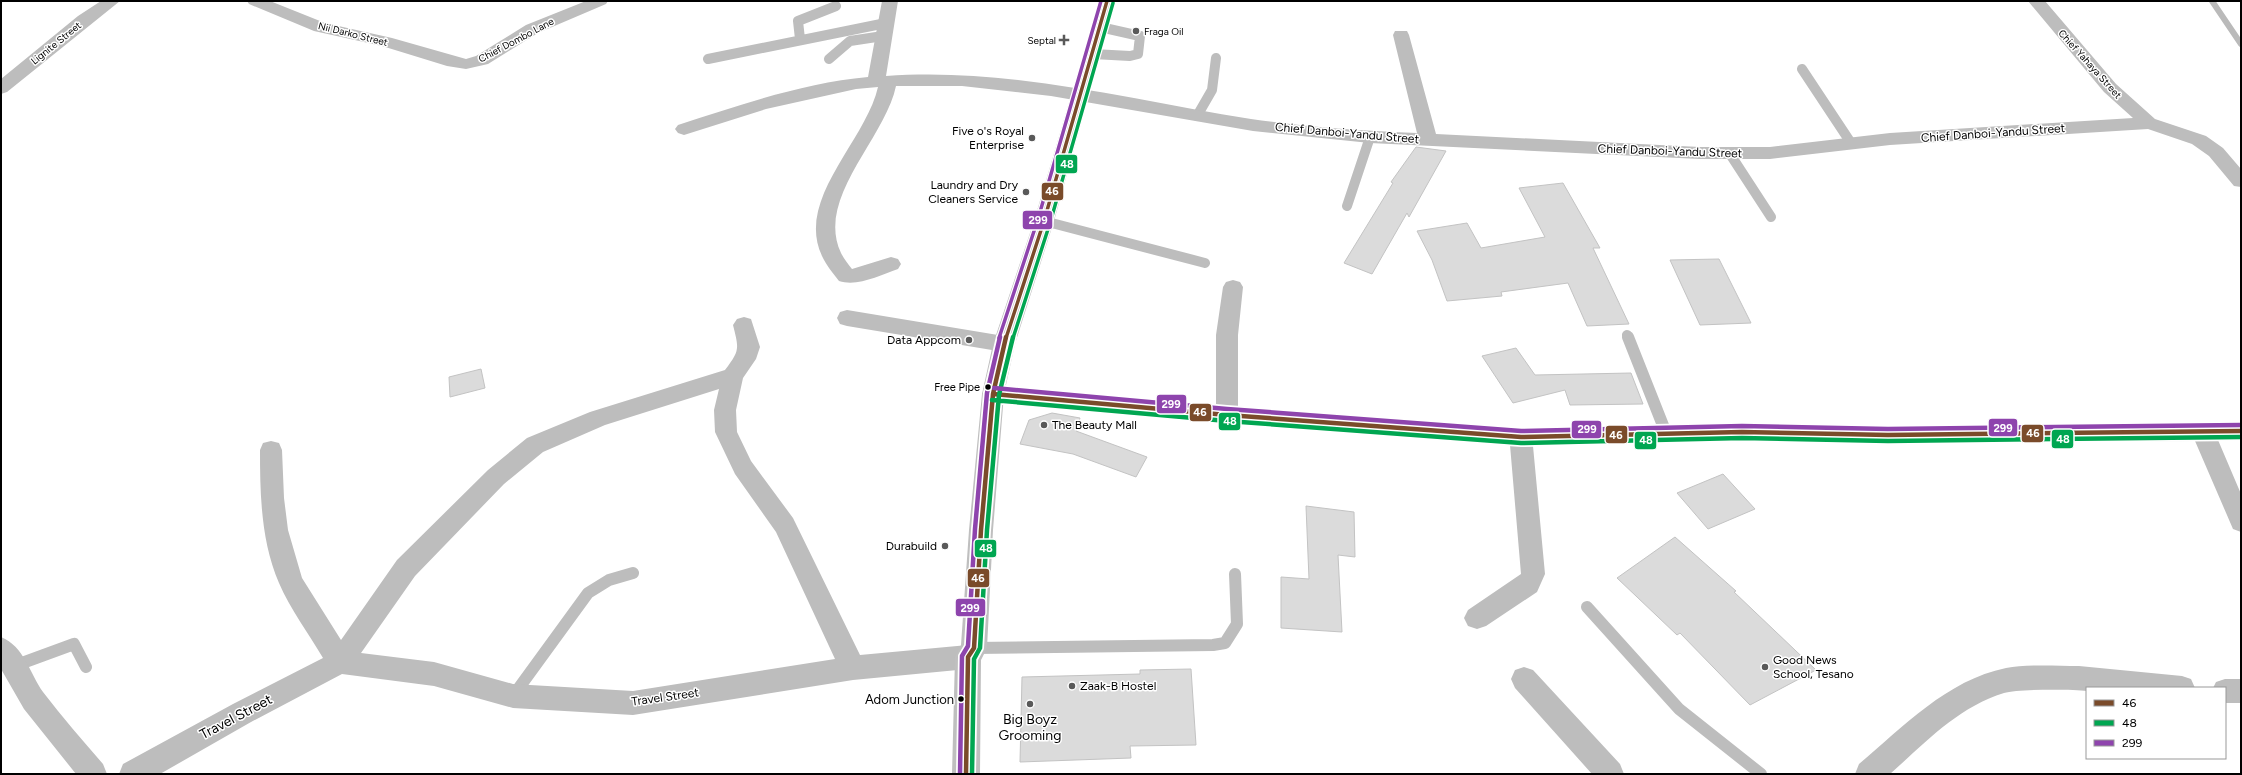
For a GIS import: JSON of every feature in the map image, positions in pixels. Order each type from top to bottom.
[{"type":"street","name":"Lignite Street","points":[[1,88],[84,20],[112,1]]},
{"type":"street","name":"Nii Darko Street","points":[[254,1],[320,27],[386,42],[453,62]]},
{"type":"street","name":"Chief Dombo Lane","points":[[453,62],[466,64],[482,60],[532,29],[600,1]]},
{"type":"street","points":[[890,1],[885,29],[880,110],[828,204],[825,231],[828,244],[839,269],[846,276],[855,276],[891,264]]},
{"type":"street","points":[[966,774],[971,653],[993,394],[1004,344],[1017,308],[1082,96],[1107,1]]},
{"type":"street","name":"Chief Yahaya Street","points":[[2036,1],[2110,88],[2149,123]]},
{"type":"street","points":[[1401,36],[1428,140]]},
{"type":"street","name":"Chief Danboi-Yandu Street","points":[[684,129],[762,104],[809,93],[882,82],[962,81],[1051,90],[1253,125],[1370,137],[1730,154],[1796,150],[1851,143],[2149,123],[2199,140],[2216,152],[2241,181]]},
{"type":"street","points":[[1227,415],[1226,348],[1233,287]]},
{"type":"street","points":[[847,318],[1004,344]]},
{"type":"street","points":[[744,325],[749,347],[745,359],[733,376],[725,410],[726,432],[743,467],[785,525],[852,668]]},
{"type":"street","points":[[271,450],[272,498],[276,530],[291,582],[340,662],[406,568],[496,477],[535,445],[598,418],[733,376]]},
{"type":"street","points":[[993,394],[1227,415],[1521,437],[1742,432],[1888,435],[2202,430],[2241,431]]},
{"type":"street","points":[[2202,430],[2241,522]]},
{"type":"street","points":[[1477,618],[1528,584],[1533,574],[1533,554],[1525,494],[1521,437]]},
{"type":"street","name":"Travel Street","points":[[133,774],[242,713],[340,662],[434,674],[513,696],[634,703],[852,668],[971,653]]},
{"type":"street","points":[[8,658],[33,700],[93,774]]},
{"type":"street","points":[[1869,774],[1947,708],[1975,691],[2006,680],[2079,678],[2172,687]]},
{"type":"street","points":[[1524,679],[1610,774]]},
{"type":"street","points":[[2226,691],[2241,692]]},
{"type":"lane","points":[[800,39],[797,25],[798,21],[836,6]]},
{"type":"lane","points":[[1093,54],[1130,56],[1138,54],[1140,36],[1100,27]]},
{"type":"lane","points":[[708,59],[800,39],[885,29]]},
{"type":"lane","points":[[829,59],[850,41],[885,29]]},
{"type":"lane","points":[[1197,116],[1212,90],[1216,58]]},
{"type":"lane","points":[[1802,69],[1851,143]]},
{"type":"lane","points":[[1347,206],[1370,137]]},
{"type":"lane","points":[[1730,154],[1771,217]]},
{"type":"lane","points":[[1044,221],[1205,263]]},
{"type":"lane","points":[[1627,334],[1666,433]]},
{"type":"lane","points":[[513,696],[588,593],[597,584],[633,573]]},
{"type":"lane","points":[[971,653],[1213,645],[1225,643],[1237,624],[1235,574]]},
{"type":"lane","points":[[1587,607],[1679,709],[1761,774]]},
{"type":"lane","points":[[8,658],[47,655],[62,646],[74,644],[86,667]]},
{"type":"building","points":[[1416,147],[1446,151],[1409,217],[1407,213],[1372,274],[1344,263],[1393,183],[1391,182]]},
{"type":"building","points":[[1563,183],[1600,248],[1593,248],[1629,324],[1587,326],[1568,283],[1501,292],[1502,296],[1447,301],[1432,260],[1417,231],[1467,223],[1481,248],[1545,237],[1519,188]]},
{"type":"building","points":[[1719,259],[1751,323],[1700,325],[1670,260]]},
{"type":"building","points":[[1516,348],[1535,375],[1631,373],[1643,404],[1570,405],[1565,390],[1513,403],[1482,356]]},
{"type":"building","points":[[481,369],[485,388],[450,397],[449,377]]},
{"type":"building","points":[[1052,413],[1080,418],[1076,431],[1147,457],[1136,477],[1073,454],[1020,444],[1029,420]]},
{"type":"building","points":[[1723,474],[1755,509],[1708,529],[1677,493]]},
{"type":"building","points":[[1306,506],[1354,512],[1355,557],[1338,555],[1342,632],[1281,628],[1281,577],[1309,579]]},
{"type":"building","points":[[1675,537],[1736,591],[1734,592],[1816,670],[1750,705],[1680,633],[1677,635],[1617,578]]},
{"type":"building","points":[[1191,669],[1196,745],[1130,746],[1131,758],[1020,762],[1022,677],[1140,674],[1140,670]]},
{"type":"waterway","points":[[2212,1],[2241,44]]},
{"type":"transit line","name":"299","points":[[960,774],[962,656],[968,646],[975,529],[987,393],[998,342],[1038,219],[1101,1]]},
{"type":"transit line","name":"46","points":[[966,774],[968,657],[974,648],[981,530],[993,394],[1004,344],[1044,221],[1107,1]]},
{"type":"transit line","name":"48","points":[[972,774],[974,659],[980,648],[987,530],[999,395],[1010,346],[1050,223],[1113,3]]},
{"type":"transit line","name":"299","points":[[994,388],[1227,409],[1521,431],[1742,426],[1888,429],[2241,425]]},
{"type":"transit line","name":"46","points":[[993,394],[1227,415],[1521,437],[1742,432],[1888,435],[2241,431]]},
{"type":"transit line","name":"48","points":[[992,400],[1227,421],[1521,443],[1742,438],[1888,441],[2241,437]]},
{"type":"place","name":"Fraga Oil","points":[[1136,31]]},
{"type":"place","name":"Septal","points":[[1064,40]]},
{"type":"place","name":"Five o's Royal Enterprise","points":[[1032,138]]},
{"type":"place","name":"Laundry and Dry Cleaners Service","points":[[1026,192]]},
{"type":"place","name":"Data Appcom","points":[[969,340]]},
{"type":"place","name":"Free Pipe","points":[[988,387]]},
{"type":"place","name":"The Beauty Mall","points":[[1044,425]]},
{"type":"place","name":"Durabuild","points":[[945,546]]},
{"type":"place","name":"Good News School, Tesano","points":[[1765,667]]},
{"type":"place","name":"Zaak-B Hostel","points":[[1072,686]]},
{"type":"place","name":"Adom Junction","points":[[961,699]]},
{"type":"place","name":"Big Boyz Grooming","points":[[1030,704]]}]
